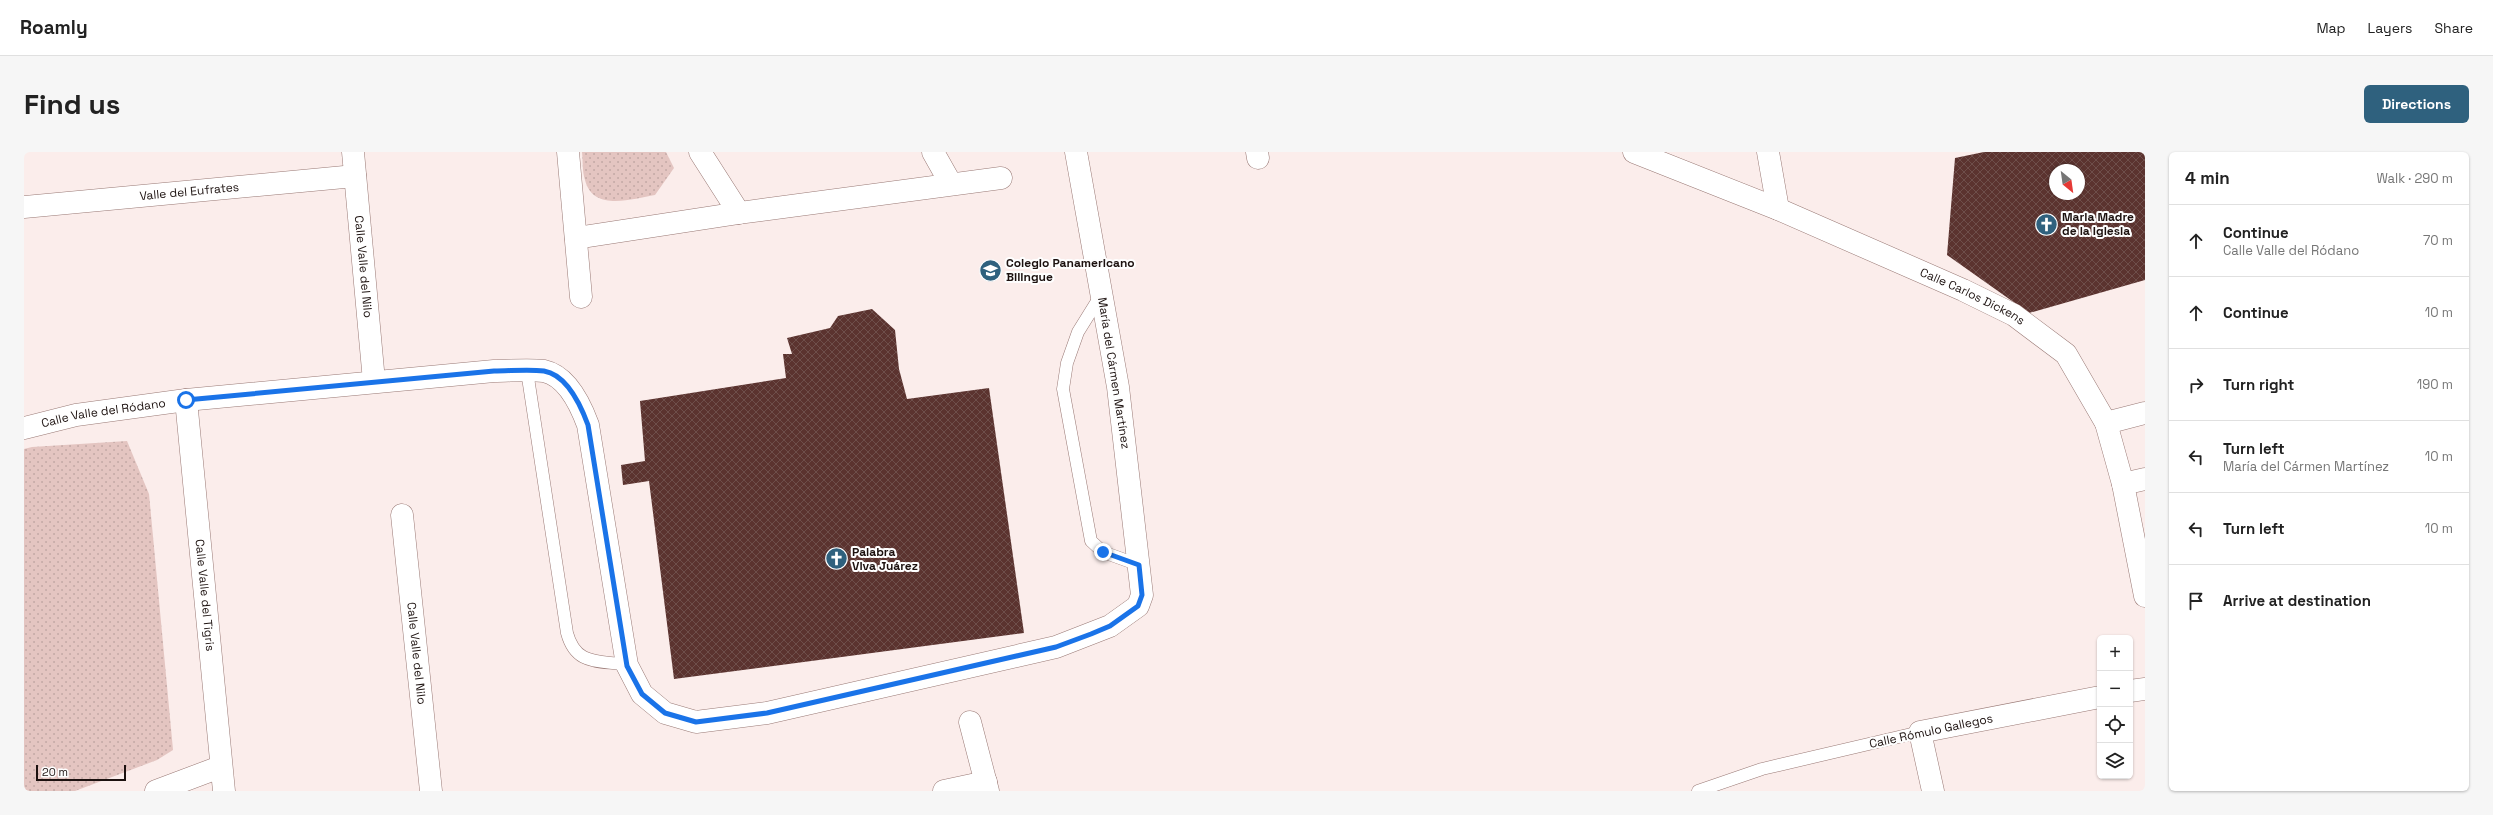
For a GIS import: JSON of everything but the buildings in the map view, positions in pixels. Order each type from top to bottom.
[{"type":"street","name":"Calle Valle del Nilo","points":[[353,152],[374,381]]},
{"type":"street","points":[[568,152],[581,297]]},
{"type":"street","points":[[700,152],[739,213]]},
{"type":"street","points":[[933,152],[951,184]]},
{"type":"street","name":"María del Cármen Martínez","points":[[1076,152],[1118,387],[1142,595]]},
{"type":"street","name":"Calle Carlos Dickens","points":[[1634,152],[1778,209],[1963,290],[2014,315],[2066,354],[2106,423],[2123,484],[2145,596]]},
{"type":"street","points":[[1768,152],[1778,209]]},
{"type":"street","name":"Valle del Eufrates","points":[[24,207],[355,176]]},
{"type":"street","points":[[576,238],[739,213],[1001,178]]},
{"type":"street","name":"Calle Valle del Ródano","points":[[24,428],[76,415],[186,400],[374,381],[494,371],[545,371],[560,379],[581,404],[588,425],[627,666],[642,694],[665,713],[696,722],[751,715],[1056,647],[1110,626],[1138,606],[1142,595]]},
{"type":"street","name":"Calle Valle del Tigris","points":[[186,400],[220,767],[224,791]]},
{"type":"street","points":[[2106,423],[2145,413]]},
{"type":"street","points":[[2123,484],[2145,479]]},
{"type":"street","name":"Calle Valle del Nilo","points":[[402,515],[431,791]]},
{"type":"street","points":[[2133,691],[2145,689]]},
{"type":"street","name":"Calle Rómulo Gallegos","points":[[1920,732],[2097,698]]},
{"type":"street","points":[[944,791],[987,786],[970,722]]},
{"type":"street","points":[[1920,732],[1933,791]]},
{"type":"street","points":[[156,791],[220,767]]},
{"type":"lane","points":[[1102,294],[1078,332],[1067,363],[1063,389],[1091,541],[1103,552],[1139,565]]},
{"type":"lane","points":[[527,372],[571,648],[580,657],[627,666]]},
{"type":"lane","name":"Calle Rómulo Gallegos","points":[[1698,791],[1762,769],[1920,732]]},
{"type":"shaded area","points":[[582,152],[666,152],[674,168],[655,195],[625,200],[605,200],[596,196],[589,190],[584,177]]},
{"type":"shaded area","points":[[127,441],[149,494],[173,750],[157,760],[75,791],[24,791],[24,449],[32,447]]},
{"type":"place","name":"Maria Madre de la Iglesia","points":[[2047,224]]},
{"type":"place","name":"Colegio Panamericano Bilingue","points":[[991,270]]},
{"type":"place","name":"Palabra Viva Juárez","points":[[836,559]]},
{"type":"route","points":[[186,400],[374,381],[494,371],[545,371],[560,379],[581,404],[588,425],[627,666],[642,694],[665,713],[696,722],[767,713],[1056,647],[1110,626],[1129,614],[1138,606],[1142,595],[1139,565],[1103,552]]}]
